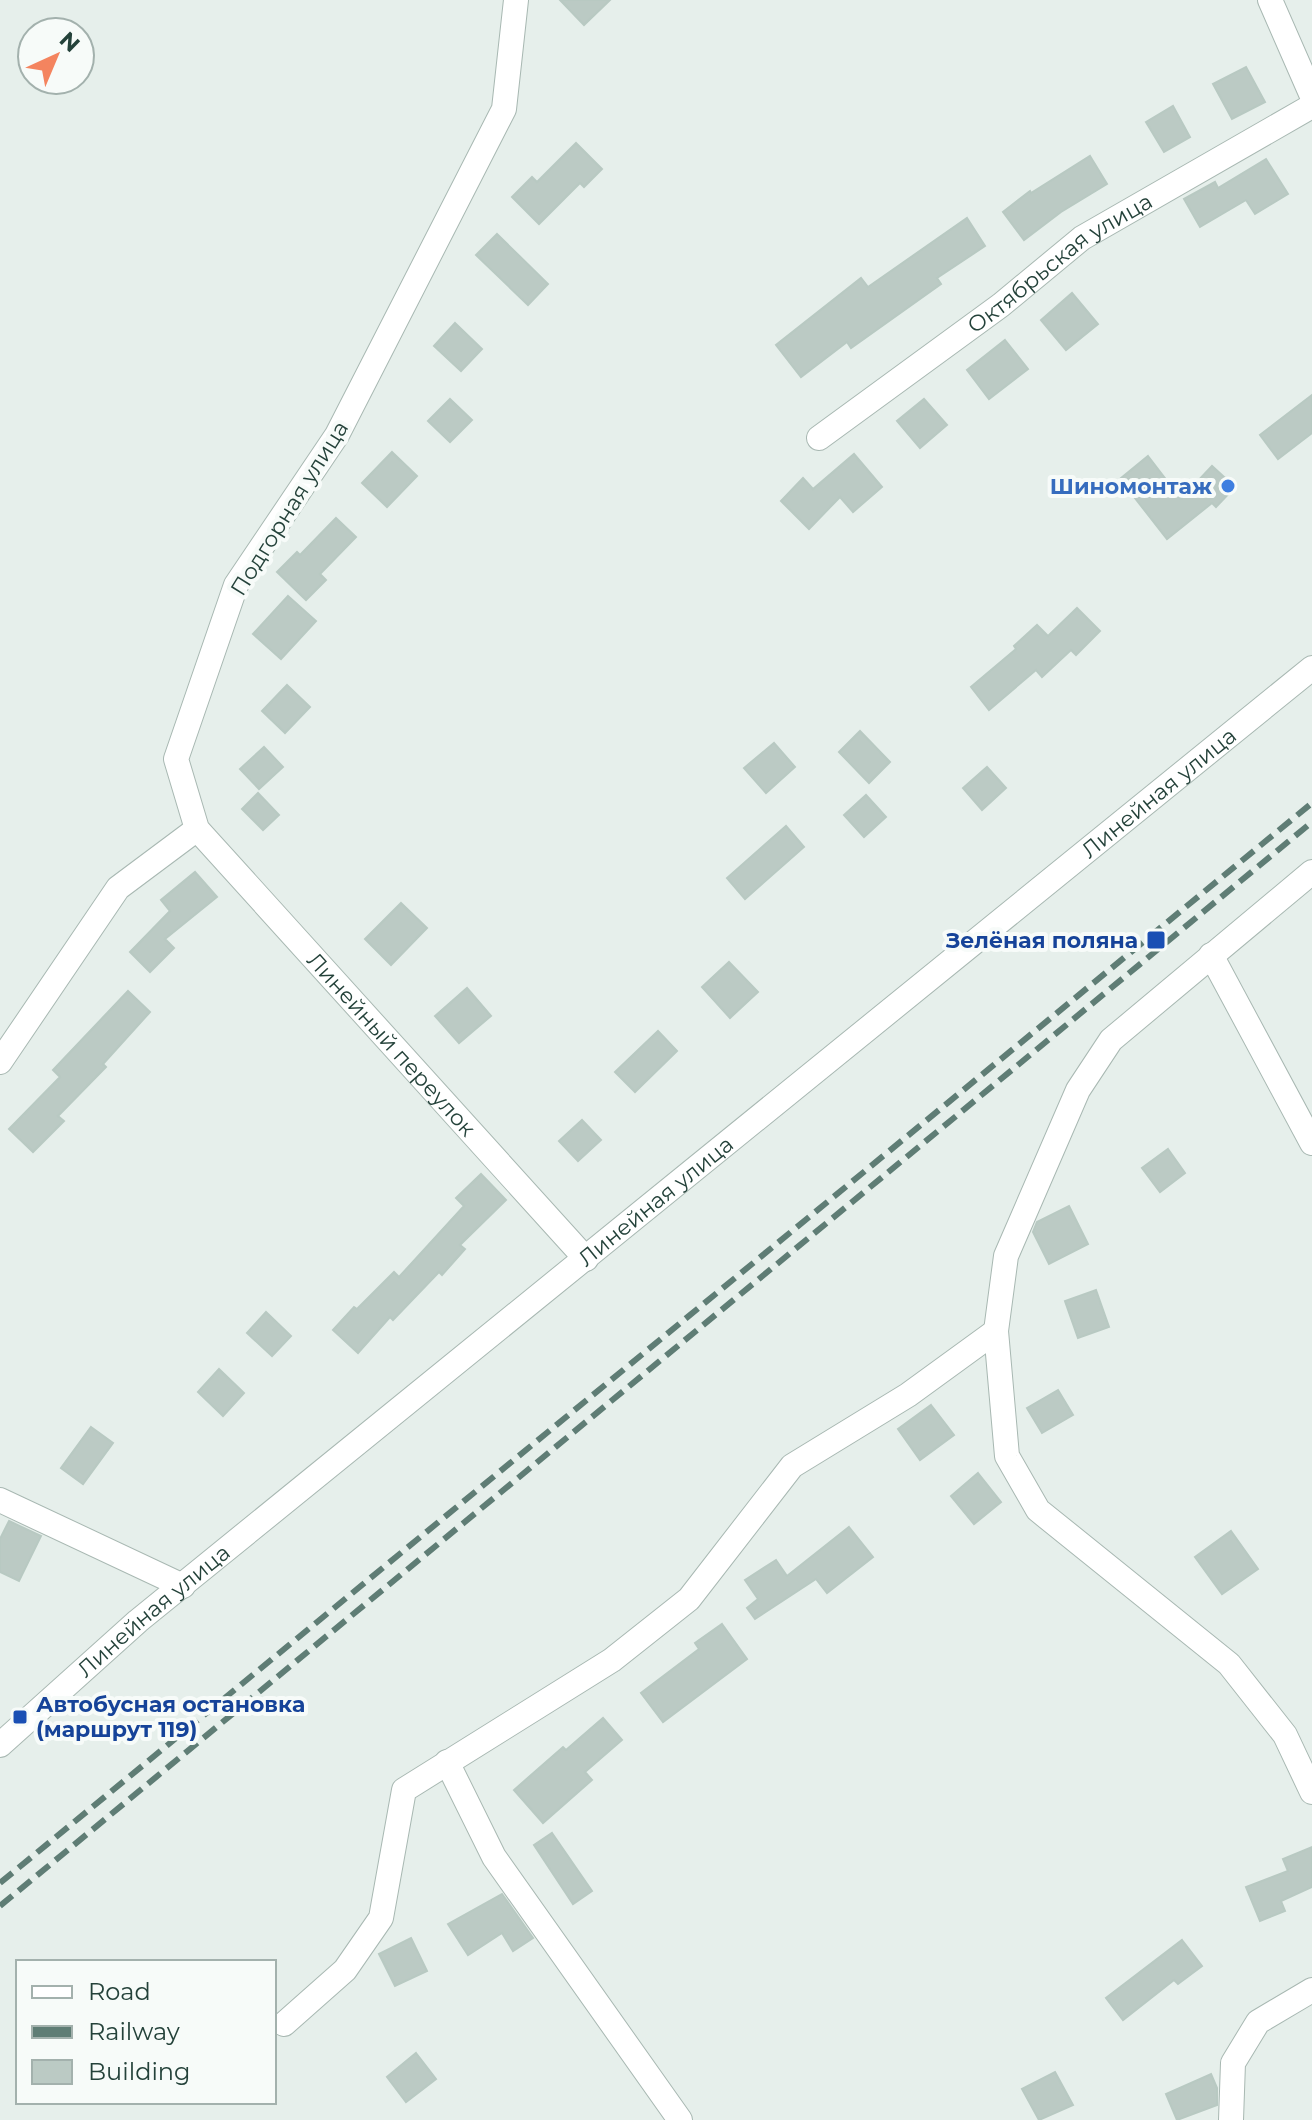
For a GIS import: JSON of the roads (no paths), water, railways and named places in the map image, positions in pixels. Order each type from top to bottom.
[{"type":"street","name":"Подгорная улица","points":[[197,829],[176,759],[236,585],[337,435],[504,109],[516,0]]},
{"type":"street","points":[[1270,0],[1312,96]]},
{"type":"street","name":"Октябрьская улица","points":[[819,438],[1001,305],[1082,238],[1312,106]]},
{"type":"street","name":"Линейная улица","points":[[0,1745],[138,1621],[1312,668]]},
{"type":"street","points":[[0,1062],[118,888],[197,829]]},
{"type":"street","name":"Линейный переулок","points":[[197,829],[586,1259]]},
{"type":"street","points":[[1312,872],[1111,1040],[1078,1090],[1006,1256],[996,1331],[1007,1456],[1038,1510],[1229,1664],[1285,1735],[1312,1792]]},
{"type":"street","points":[[1211,955],[1312,1143]]},
{"type":"street","points":[[284,2024],[345,1970],[381,1918],[404,1790],[612,1660],[689,1599],[792,1466],[908,1395],[996,1331]]},
{"type":"street","points":[[0,1500],[183,1586]]},
{"type":"street","points":[[0,1729],[25,1724]]},
{"type":"street","points":[[447,1762],[494,1857],[680,2120]]},
{"type":"street","points":[[1231,2120],[1233,2063],[1258,2022],[1312,1990]]},
{"type":"railway","points":[[0,1883],[1312,803]]},
{"type":"railway","points":[[0,1906],[1312,822]]},
{"type":"place","name":"Шиномонтаж","points":[[1228,486]]},
{"type":"place","name":"Зелёная поляна","points":[[1156,940]]},
{"type":"place","name":"Автобусная остановка (маршрут 119)","points":[[20,1717]]}]
